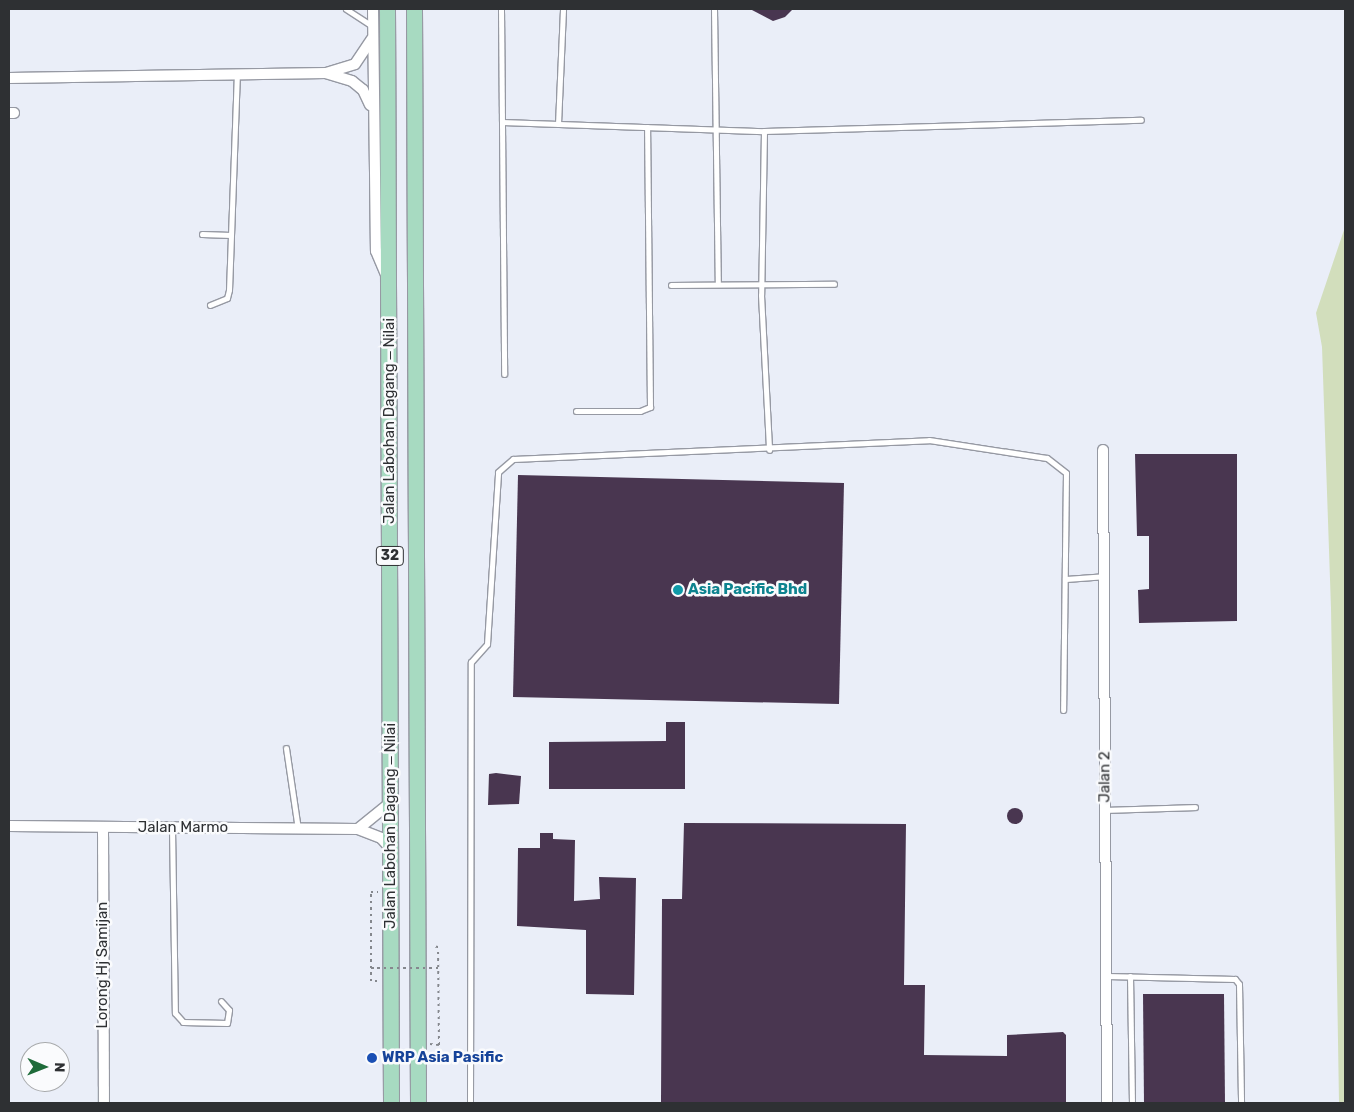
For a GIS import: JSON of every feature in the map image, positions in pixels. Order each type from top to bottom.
[{"type":"main road","name":"Jalan Labohan Dagang ‒ Nilai","points":[[387,9],[390,284],[391,1103]]},
{"type":"main road","name":"Jalan Labohan Dagang ‒ Nilai","points":[[414,9],[418,1103]]},
{"type":"street","points":[[373,9],[372,111],[376,251],[390,284]]},
{"type":"street","points":[[9,78],[237,76],[326,73],[355,64],[372,39]]},
{"type":"street","points":[[326,73],[363,90],[372,111]]},
{"type":"street","name":"Jalan 2","points":[[1103,450],[1107,1103]]},
{"type":"street","points":[[358,830],[391,803]]},
{"type":"street","name":"Jalan Marmo","points":[[9,826],[358,830],[381,838],[391,849]]},
{"type":"street","name":"Lorong Hj Samijan","points":[[103,827],[104,1103]]},
{"type":"lane","points":[[346,9],[373,27]]},
{"type":"lane","points":[[501,9],[504,374]]},
{"type":"lane","points":[[558,124],[563,9]]},
{"type":"lane","points":[[714,9],[718,284]]},
{"type":"lane","points":[[210,305],[227,298],[229,290],[237,76]]},
{"type":"lane","points":[[502,122],[764,131],[1141,120]]},
{"type":"lane","points":[[576,411],[640,411],[650,406],[647,127]]},
{"type":"lane","points":[[764,131],[761,284],[769,450]]},
{"type":"lane","points":[[202,234],[231,235]]},
{"type":"lane","points":[[671,285],[834,284]]},
{"type":"lane","points":[[470,1103],[471,662],[486,644],[498,472],[513,459],[842,447],[860,441],[929,440],[1047,458],[1066,473],[1063,710]]},
{"type":"lane","points":[[1065,579],[1104,576]]},
{"type":"lane","points":[[286,748],[298,829]]},
{"type":"lane","points":[[1105,810],[1195,808]]},
{"type":"lane","points":[[172,828],[175,1013],[183,1022],[228,1023],[229,1010],[222,1001]]},
{"type":"lane","points":[[1106,976],[1235,979],[1239,984],[1241,1103]]},
{"type":"lane","points":[[1130,976],[1132,1103]]},
{"type":"path","points":[[371,892],[371,981],[382,981]]},
{"type":"path","points":[[417,944],[438,947],[439,1045]]},
{"type":"path","points":[[371,968],[439,968]]},
{"type":"green space","points":[[1345,227],[1345,1103],[1339,1103],[1331,608],[1322,347],[1316,313]]},
{"type":"building","points":[[750,9],[793,9],[785,17],[773,21]]},
{"type":"building","points":[[1135,454],[1237,454],[1237,621],[1139,623],[1138,590],[1149,589],[1149,536],[1137,536]]},
{"type":"building","name":"Asia Pacific Bhd","points":[[518,475],[844,483],[839,704],[513,697]]},
{"type":"building","points":[[666,722],[685,722],[685,789],[549,789],[549,742],[666,741]]},
{"type":"building","points":[[489,774],[521,776],[519,804],[488,805]]},
{"type":"building","points":[[1015,808],[1021,810],[1023,816],[1021,822],[1015,824],[1009,822],[1007,816],[1009,810]]},
{"type":"building","points":[[684,823],[906,824],[904,985],[925,985],[924,1055],[1007,1056],[1007,1035],[1063,1032],[1066,1035],[1066,1103],[661,1103],[662,899],[682,899]]},
{"type":"building","points":[[540,833],[553,833],[553,839],[575,840],[574,901],[600,899],[599,877],[636,878],[634,995],[586,994],[586,930],[517,926],[518,848],[540,848]]},
{"type":"building","points":[[1143,994],[1224,994],[1225,1103],[1144,1103]]},
{"type":"place","name":"Asia Pacific Bhd","points":[[678,590]]},
{"type":"place","name":"WRP Asia Pasific","points":[[372,1058]]}]
